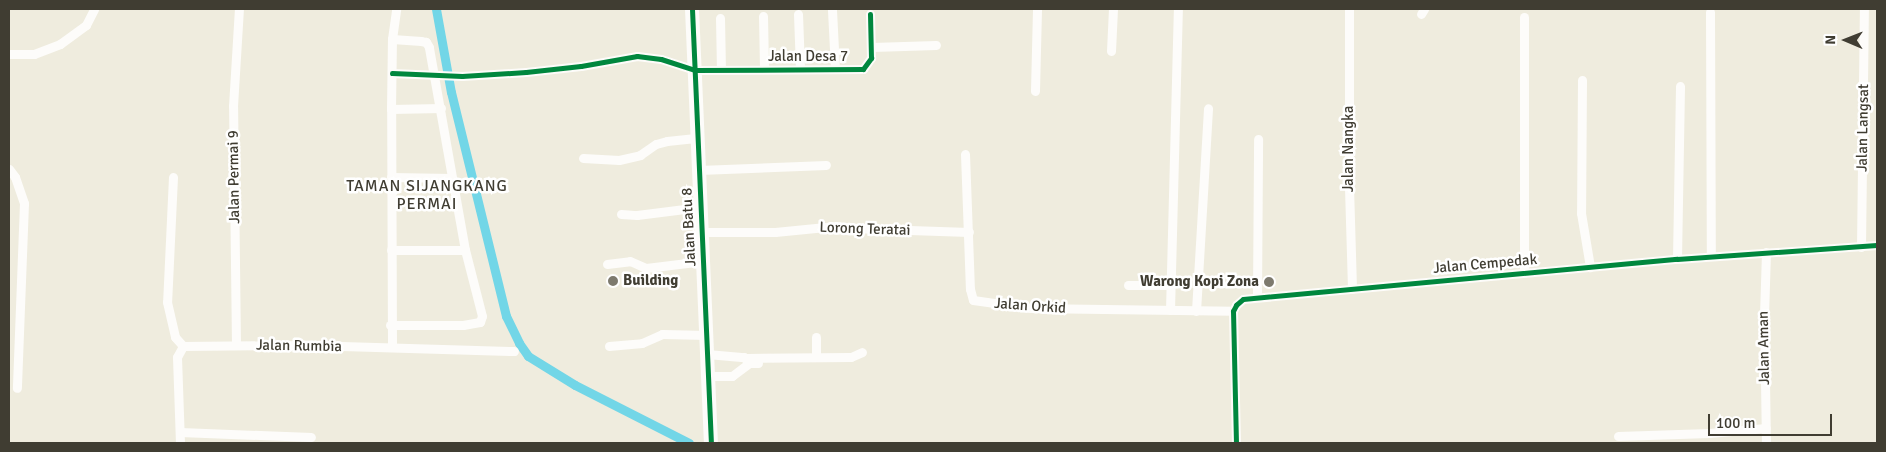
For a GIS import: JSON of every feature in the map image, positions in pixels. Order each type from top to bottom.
[{"type":"street","points":[[9,54],[34,54],[60,44],[86,25],[94,9]]},
{"type":"street","name":"Jalan Permai 9","points":[[236,345],[233,106],[239,9]]},
{"type":"street","points":[[392,347],[390,325],[392,250],[391,109],[392,40],[396,9]]},
{"type":"street","name":"Jalan Batu 8","points":[[692,9],[711,443]]},
{"type":"street","points":[[1036,91],[1037,9]]},
{"type":"street","points":[[1111,51],[1112,9]]},
{"type":"street","points":[[1170,310],[1178,9]]},
{"type":"street","name":"Jalan Nangka","points":[[1349,9],[1349,187],[1352,289]]},
{"type":"street","name":"Jalan Langsat","points":[[1861,247],[1864,9]]},
{"type":"street","points":[[832,10],[835,69]]},
{"type":"street","points":[[1710,12],[1711,256]]},
{"type":"street","points":[[798,14],[800,69]]},
{"type":"street","name":"Jalan Desa 7","points":[[392,73],[462,76],[581,66],[637,56],[661,59],[695,70],[864,69],[871,58],[870,14]]},
{"type":"street","points":[[763,16],[764,69]]},
{"type":"street","points":[[1524,17],[1524,273]]},
{"type":"street","points":[[720,18],[721,70]]},
{"type":"street","points":[[390,325],[463,325],[480,322],[482,316],[464,250],[451,178],[437,75],[429,47],[426,42],[392,40]]},
{"type":"street","points":[[872,47],[936,45]]},
{"type":"street","points":[[1582,80],[1581,213],[1590,267]]},
{"type":"street","points":[[1677,259],[1680,86]]},
{"type":"street","points":[[391,109],[441,108]]},
{"type":"street","points":[[1196,311],[1208,108]]},
{"type":"street","points":[[583,158],[619,160],[640,154],[661,142],[698,138]]},
{"type":"street","points":[[1257,297],[1258,139]]},
{"type":"street","name":"Jalan Orkid","points":[[965,154],[970,289],[972,298],[976,302],[1030,308],[1233,312]]},
{"type":"street","points":[[699,170],[826,165]]},
{"type":"street","points":[[9,169],[20,187],[24,204],[17,388]]},
{"type":"street","points":[[173,177],[167,302],[174,337],[182,346],[177,358],[180,443]]},
{"type":"street","points":[[391,177],[451,178]]},
{"type":"street","points":[[621,214],[637,215],[701,207]]},
{"type":"street","name":"Lorong Teratai","points":[[702,232],[775,232],[836,226],[969,232]]},
{"type":"street","name":"Jalan Cempedak","points":[[1233,312],[1239,301],[1257,297],[1711,256],[1877,245]]},
{"type":"street","points":[[392,250],[464,250]]},
{"type":"street","name":"Jalan Aman","points":[[1766,252],[1758,428],[1766,443]]},
{"type":"street","points":[[607,264],[630,261],[646,268],[704,261]]},
{"type":"street","points":[[1128,285],[1170,286]]},
{"type":"street","points":[[1233,312],[1236,443]]},
{"type":"street","points":[[609,346],[642,342],[662,334],[707,335]]},
{"type":"street","points":[[816,337],[816,358]]},
{"type":"street","name":"Jalan Rumbia","points":[[182,346],[392,347],[514,351]]},
{"type":"street","points":[[708,376],[732,376],[748,361],[852,357],[862,352]]},
{"type":"street","points":[[707,354],[736,356],[748,361],[785,363]]},
{"type":"street","points":[[1618,436],[1709,433],[1758,428]]},
{"type":"street","points":[[180,432],[311,437]]},
{"type":"waterway","points":[[436,9],[451,92],[506,316],[519,343],[528,356],[575,385],[689,443]]},
{"type":"cycle path","points":[[692,9],[711,443]]},
{"type":"cycle path","points":[[392,73],[462,76],[526,72],[581,66],[637,56],[661,59],[695,70],[863,69],[871,58],[870,14]]},
{"type":"cycle path","points":[[1236,443],[1233,311],[1236,305],[1243,299],[1677,259],[1877,245]]},
{"type":"place","name":"Building","points":[[613,281]]},
{"type":"place","name":"Warong Kopi Zona","points":[[1269,282]]},
{"type":"district","name":"TAMAN SIJANGKANG PERMAI","points":[[427,195]]}]
